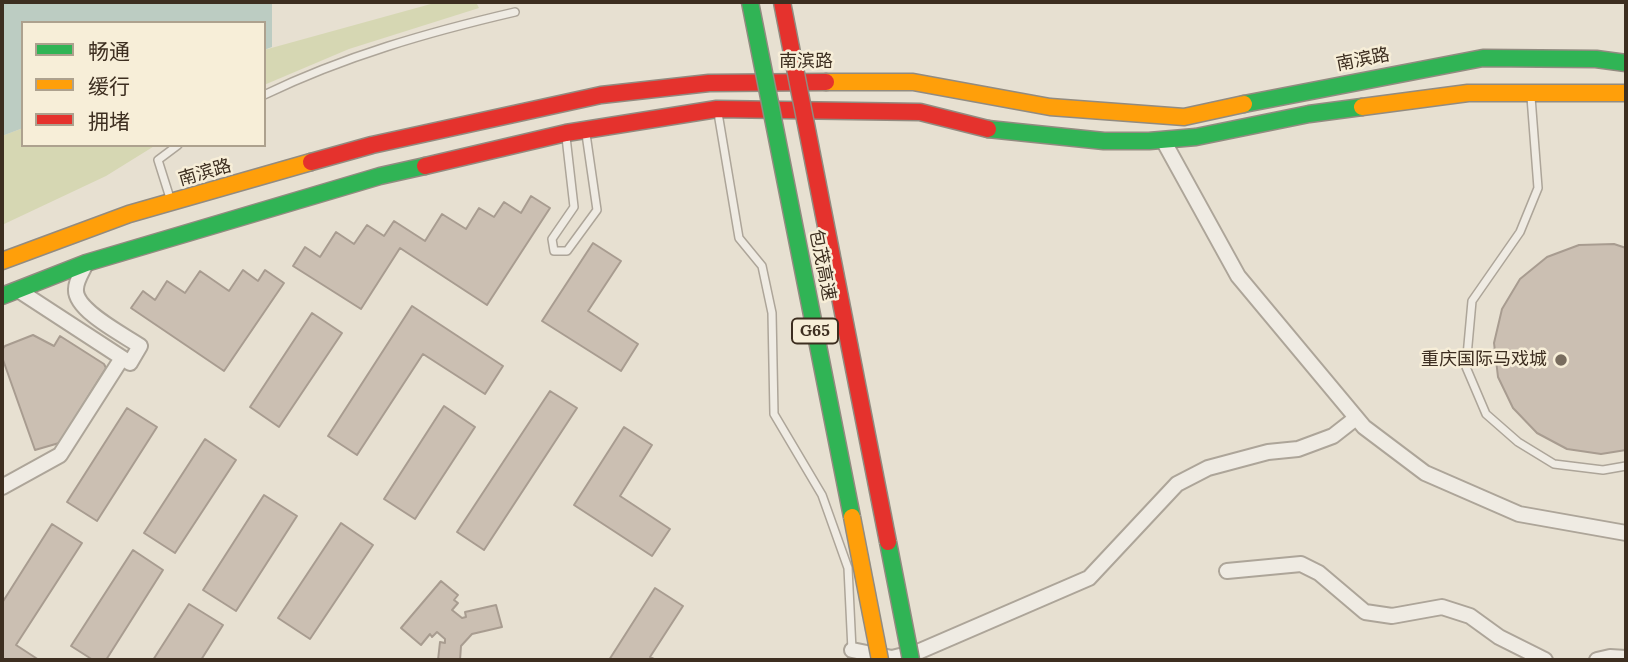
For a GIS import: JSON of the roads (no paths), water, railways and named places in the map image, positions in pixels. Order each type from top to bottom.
[{"type":"main road","name":"包茂高速","points":[[750,2],[880,660]]},
{"type":"main road","name":"包茂高速","points":[[782,2],[911,660]]},
{"type":"main road","name":"南滨路","points":[[2,261],[128,214],[372,145],[601,95],[676,86],[780,81],[913,82],[1050,107],[1184,117],[1313,89],[1483,58],[1597,59],[1626,63]]},
{"type":"main road","points":[[2,296],[86,262],[380,176],[585,130],[717,109],[920,112],[984,129],[1104,141],[1164,140],[1196,137],[1309,114],[1468,93],[1626,93]]},
{"type":"street","points":[[1164,140],[1238,276],[1364,427],[1425,473],[1520,514],[1626,533]]},
{"type":"street","points":[[18,290],[130,363],[140,346],[87,311],[76,298],[75,287],[86,262]]},
{"type":"street","points":[[2,487],[60,455],[122,358]]},
{"type":"street","points":[[852,650],[892,658],[920,651],[1088,578],[1177,484],[1219,464],[1268,452],[1298,449],[1333,436],[1356,418]]},
{"type":"street","points":[[1227,571],[1301,564],[1319,573],[1365,612],[1392,616],[1443,607],[1470,616],[1499,637],[1545,660]]},
{"type":"street","points":[[1597,660],[1626,658]]},
{"type":"lane","points":[[266,94],[387,46],[439,30],[515,12]]},
{"type":"lane","points":[[1531,93],[1538,188],[1520,233],[1472,301],[1465,367],[1486,414],[1518,442],[1554,464],[1603,470],[1626,466]]},
{"type":"lane","points":[[717,109],[739,238],[762,266],[772,313],[774,414],[817,486],[848,568],[852,650]]},
{"type":"lane","points":[[566,134],[574,207],[552,239],[554,251],[567,251],[597,210],[585,130]]},
{"type":"lane","points":[[172,202],[158,160],[175,147]]},
{"type":"place","name":"重庆国际马戏城","points":[[1561,360]]}]
